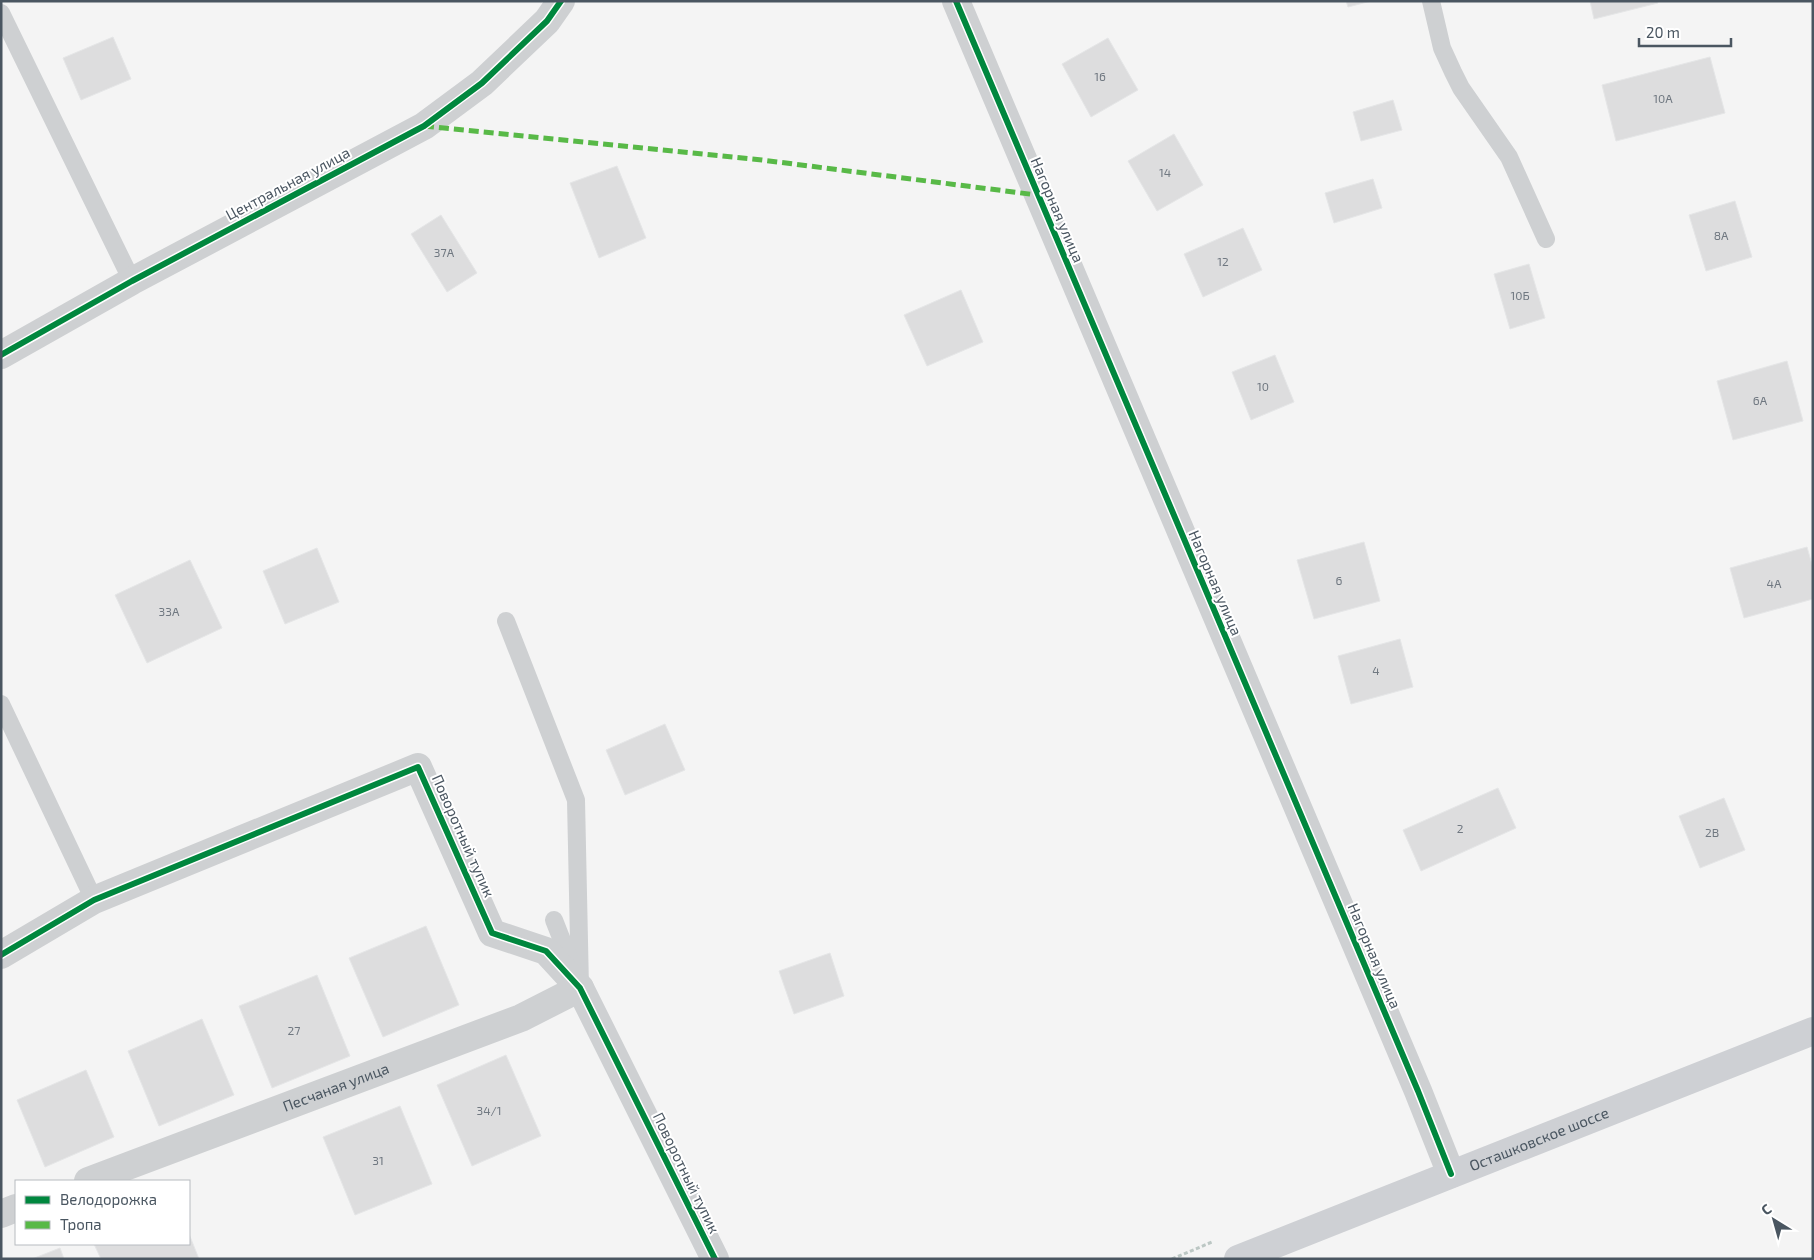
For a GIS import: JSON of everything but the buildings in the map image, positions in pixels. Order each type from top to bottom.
[{"type":"main road","name":"Осташковское шоссе","points":[[1238,1259],[1813,1030]]},
{"type":"street","name":"Центральная улица","points":[[1,355],[132,281],[424,126],[482,83],[547,21],[561,1]]},
{"type":"street","name":"Нагорная улица","points":[[956,1],[1418,1091],[1451,1174]]},
{"type":"street","name":"Поворотный тупик","points":[[1,955],[94,900],[418,767],[492,932],[546,950],[580,988],[715,1259]]},
{"type":"street","name":"Песчаная улица","points":[[91,1180],[520,1018],[580,988]]},
{"type":"street","points":[[1,1214],[15,1208]]},
{"type":"lane","points":[[1431,1],[1442,48],[1452,72],[1509,157],[1546,239]]},
{"type":"lane","points":[[1,13],[132,281]]},
{"type":"lane","points":[[506,621],[576,800],[580,988]]},
{"type":"lane","points":[[1,704],[94,900]]},
{"type":"lane","points":[[554,920],[580,988]]},
{"type":"marked path","points":[[424,126],[762,160],[1037,195]]},
{"type":"cycle path","points":[[1,355],[132,281],[424,126],[482,83],[547,21],[561,1]]},
{"type":"cycle path","points":[[956,1],[1418,1091],[1451,1174]]},
{"type":"cycle path","points":[[1,955],[94,900],[418,767],[492,933],[546,951],[580,988],[715,1259]]}]
